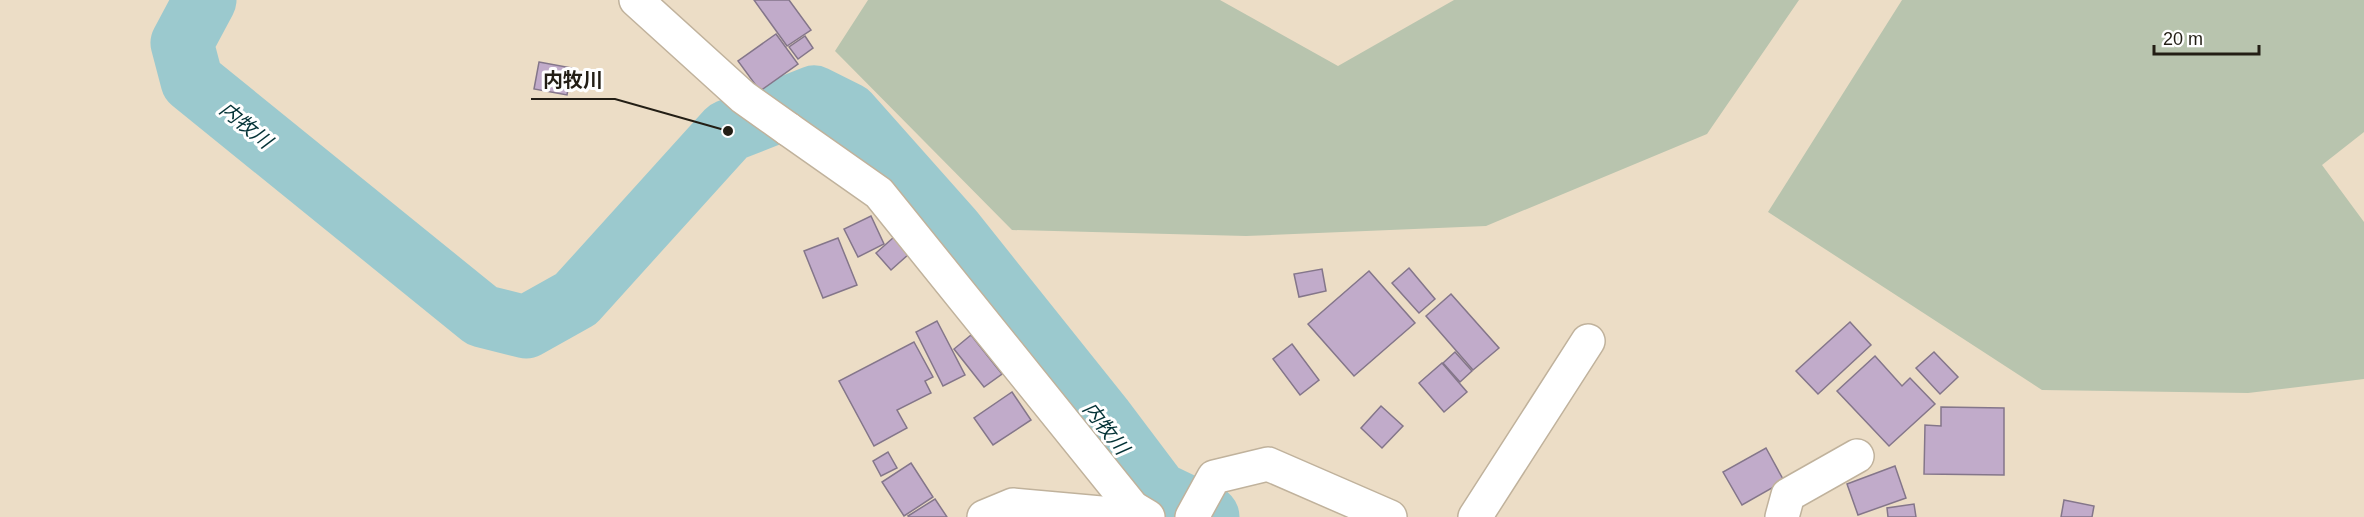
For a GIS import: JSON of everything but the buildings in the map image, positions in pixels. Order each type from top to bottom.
[{"type":"street","points":[[636,0],[743,97],[879,193],[1141,513]]},
{"type":"street","points":[[1475,517],[1588,341]]},
{"type":"street","points":[[1782,517],[1788,495],[1857,456]]},
{"type":"street","points":[[1192,517],[1214,477],[1268,464],[1390,517]]},
{"type":"street","points":[[984,517],[1013,505],[1112,513],[1141,513]]},
{"type":"green space","points":[[868,0],[1220,0],[1338,66],[1454,0],[1799,0],[1707,134],[1486,226],[1246,236],[1012,230],[835,51]]},
{"type":"green space","points":[[1902,0],[2364,0],[2364,132],[2322,165],[2364,222],[2364,379],[2248,393],[2042,390],[1768,212]]},
{"type":"waterway","name":"内牧川","points":[[205,0],[182,43],[192,81],[482,316],[526,327],[576,299],[728,131],[814,97],[848,114],[952,231],[1103,420],[1158,493],[1208,517]]},
{"type":"place","name":"内牧川","points":[[728,131]]}]
